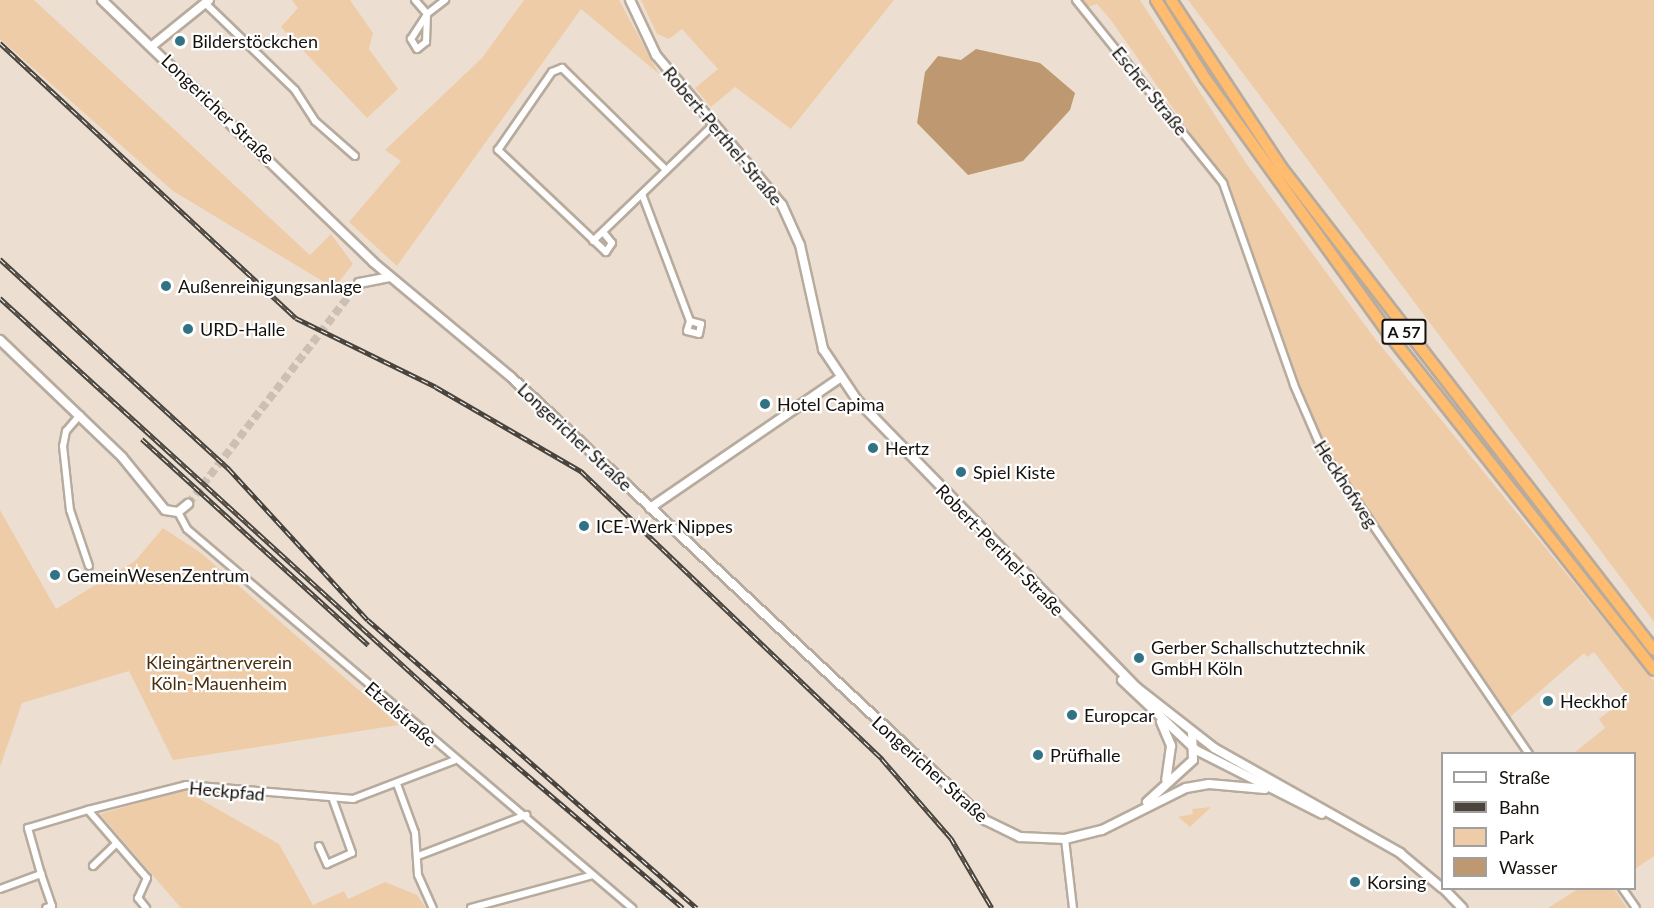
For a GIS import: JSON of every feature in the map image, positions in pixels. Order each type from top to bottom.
[{"type":"highway","name":"A 57","points":[[1156,0],[1230,114],[1388,333],[1654,670]]},
{"type":"highway","name":"A 57","points":[[1172,0],[1295,186],[1654,650]]},
{"type":"street","name":"Longericher Straße","points":[[102,0],[153,46],[373,262],[511,377],[971,810],[1020,837],[1065,839],[1102,830],[1174,791],[1209,784],[1265,789]]},
{"type":"street","points":[[416,0],[427,14],[426,42],[417,49],[411,39],[427,14],[445,0]]},
{"type":"street","name":"Robert-Perthel-Straße","points":[[630,0],[656,55],[788,215],[800,245],[818,335],[840,378],[1159,718],[1196,750],[1265,789],[1369,835]]},
{"type":"street","name":"Escher Straße","points":[[1076,0],[1223,183]]},
{"type":"street","points":[[153,46],[207,1],[295,90],[315,121],[355,156]]},
{"type":"street","points":[[603,232],[611,249],[602,251],[498,150],[552,72],[562,68],[666,170]]},
{"type":"street","points":[[593,241],[714,124]]},
{"type":"street","name":"Heckhofweg","points":[[1223,183],[1294,385],[1323,452],[1528,752]]},
{"type":"street","points":[[642,194],[690,321]]},
{"type":"street","points":[[373,262],[359,283],[390,277]]},
{"type":"street","name":"Etzelstraße","points":[[0,340],[80,415],[138,474],[159,505],[178,512],[187,529],[455,760],[526,816],[632,908]]},
{"type":"street","points":[[650,508],[840,378]]},
{"type":"street","points":[[80,415],[66,431],[63,446],[70,510],[89,566]]},
{"type":"street","points":[[178,512],[188,504]]},
{"type":"street","name":"Robert-Perthel-Straße","points":[[1112,667],[1214,748],[1369,835],[1441,887]]},
{"type":"street","name":"Longericher Straße","points":[[1159,718],[1171,746],[1166,780]]},
{"type":"street","points":[[1190,729],[1196,750],[1214,748]]},
{"type":"street","name":"Longericher Straße","points":[[1137,811],[1193,760],[1196,750]]},
{"type":"street","name":"Longericher Straße","points":[[1161,788],[1196,750]]},
{"type":"street","name":"Heckpfad","points":[[49,907],[28,828],[88,810],[186,786],[333,800],[397,784],[455,760]]},
{"type":"street","points":[[397,784],[416,833],[418,875],[433,908]]},
{"type":"street","points":[[319,846],[327,864],[352,853],[333,800]]},
{"type":"street","points":[[88,810],[115,845],[147,878],[138,898],[146,908]]},
{"type":"street","points":[[418,856],[526,816]]},
{"type":"street","points":[[1065,839],[1073,908]]},
{"type":"street","points":[[93,866],[115,845]]},
{"type":"street","points":[[0,889],[41,873]]},
{"type":"street","points":[[471,908],[592,875]]},
{"type":"street","name":"Robert-Perthel-Straße","points":[[1445,890],[1462,908]]},
{"type":"street","points":[[1623,890],[1636,908]]},
{"type":"green space","points":[[0,0],[34,0],[310,255],[331,234],[353,264],[334,288],[173,191],[0,39]]},
{"type":"green space","points":[[292,0],[350,0],[373,33],[369,49],[398,89],[367,118],[281,27],[298,8]]},
{"type":"green space","points":[[524,0],[619,0],[659,74],[581,9],[397,266],[349,222],[401,161],[385,150],[482,58]]},
{"type":"green space","points":[[641,0],[894,0],[791,129],[735,87],[711,107],[695,88],[718,69],[682,29],[669,39],[657,34]]},
{"type":"green space","points":[[1082,0],[1140,0],[1248,166],[1376,340],[1654,681],[1654,856],[1636,868],[1636,752],[1575,752],[1605,728],[1599,719],[1628,696],[1594,652],[1587,657],[1584,653],[1510,717],[1327,450],[1298,385],[1225,182],[1110,19],[1097,4],[1088,7]]},
{"type":"green space","points":[[1188,0],[1654,0],[1654,622]]},
{"type":"green space","name":"Kleingärtnerverein Köln-Mauenheim","points":[[0,510],[56,609],[135,561],[163,528],[201,553],[399,725],[173,760],[129,671],[22,703],[0,767]]},
{"type":"green space","points":[[184,790],[279,844],[313,905],[344,891],[348,899],[385,882],[417,895],[426,908],[181,908],[100,814]]},
{"type":"green space","points":[[1211,807],[1190,827],[1178,817],[1193,814],[1192,809]]},
{"type":"green space","points":[[1576,890],[1615,890],[1627,908],[1548,908]]},
{"type":"water","points":[[976,49],[1040,63],[1075,93],[1070,110],[1023,161],[968,175],[917,123],[925,72],[938,56],[961,60]]},
{"type":"tunnel","points":[[188,504],[359,283]]},
{"type":"railway","points":[[0,43],[296,318],[436,387],[581,471],[882,759],[951,838],[992,908]]},
{"type":"railway","points":[[0,259],[229,469],[368,620],[697,908]]},
{"type":"railway","points":[[0,298],[464,721],[683,908]]},
{"type":"railway","points":[[142,439],[368,645]]},
{"type":"place","name":"Bilderstöckchen","points":[[180,41]]},
{"type":"place","name":"Außenreinigungsanlage","points":[[166,286]]},
{"type":"place","name":"URD-Halle","points":[[188,329]]},
{"type":"place","name":"Hotel Capima","points":[[765,404]]},
{"type":"place","name":"Hertz","points":[[873,448]]},
{"type":"place","name":"Spiel Kiste","points":[[961,472]]},
{"type":"place","name":"ICE-Werk Nippes","points":[[584,526]]},
{"type":"place","name":"GemeinWesenZentrum","points":[[55,575]]},
{"type":"place","name":"Gerber Schallschutztechnik GmbH Köln","points":[[1139,658]]},
{"type":"place","name":"Heckhof","points":[[1548,701]]},
{"type":"place","name":"Europcar","points":[[1072,715]]},
{"type":"place","name":"Prüfhalle","points":[[1038,755]]},
{"type":"place","name":"Korsing","points":[[1355,882]]}]
